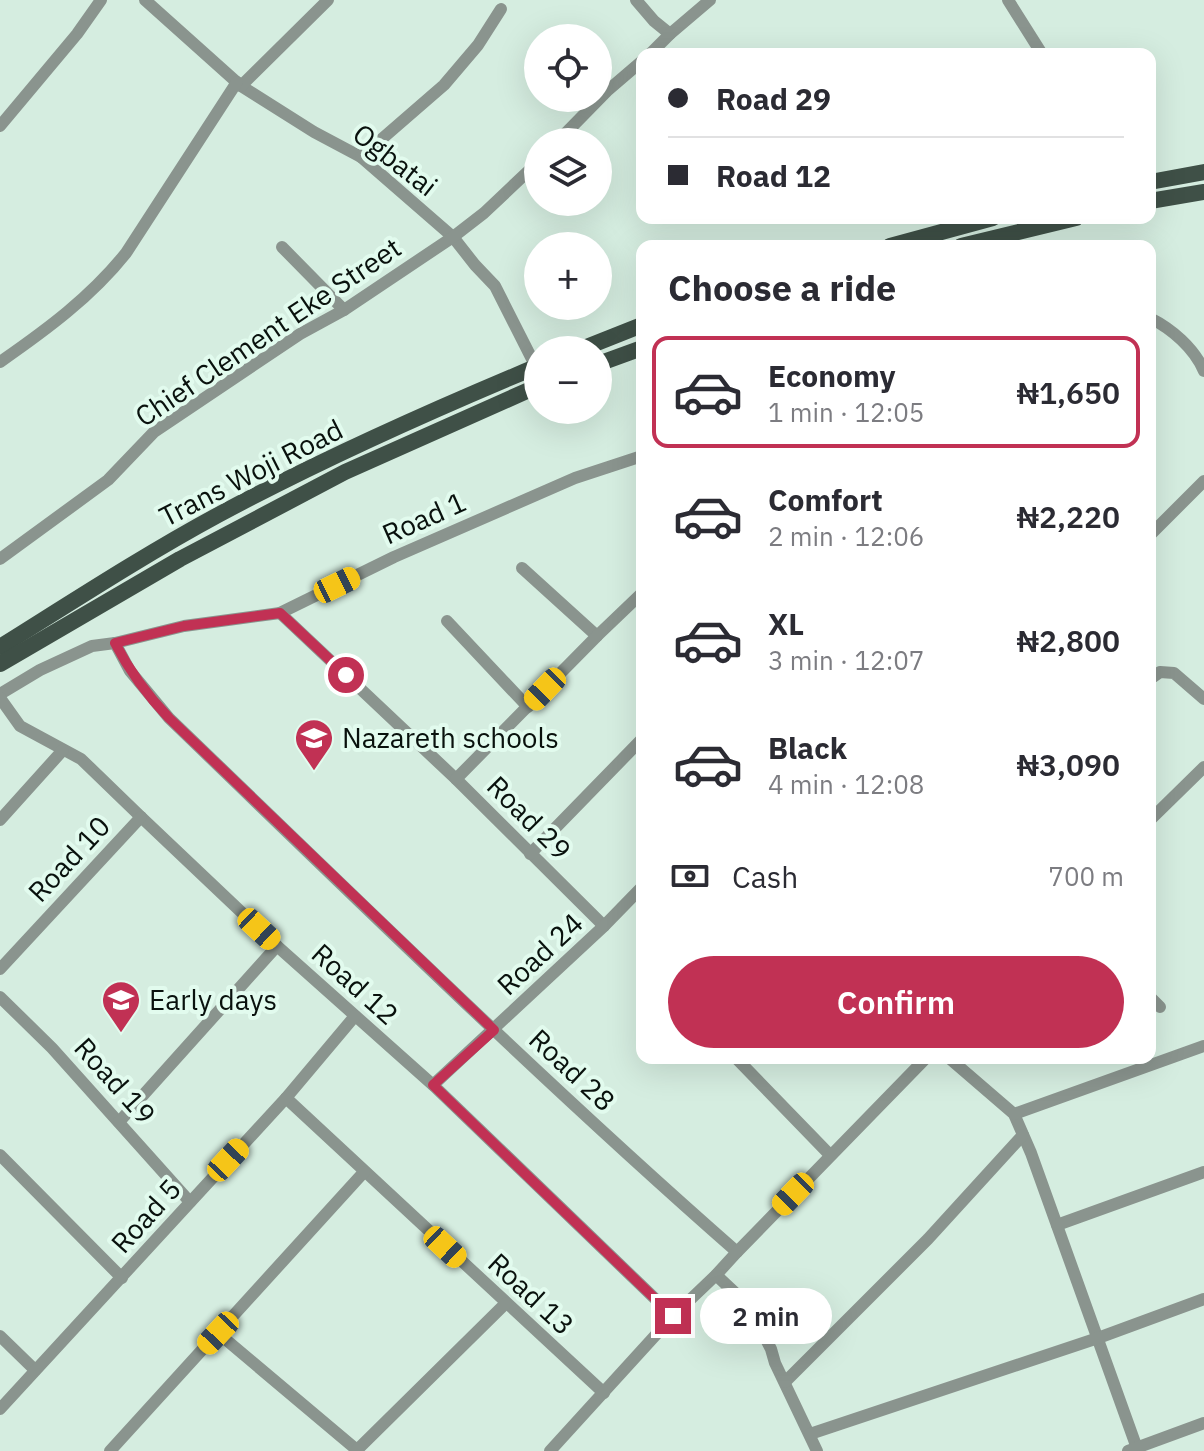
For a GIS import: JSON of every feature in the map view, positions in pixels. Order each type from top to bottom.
[{"type":"main road","points":[[1156,181],[1204,172]]},
{"type":"main road","points":[[1156,200],[1204,192]]},
{"type":"main road","points":[[912,240],[971,224]]},
{"type":"main road","points":[[986,240],[1051,224]]},
{"type":"main road","points":[[612,337],[636,327]]},
{"type":"main road","points":[[612,359],[636,350]]},
{"type":"main road","name":"Trans Woji Road","points":[[0,647],[218,515],[324,462],[524,373]]},
{"type":"main road","name":"Trans Woji Road","points":[[0,664],[180,559],[345,472],[524,392]]},
{"type":"street","points":[[0,126],[77,34],[101,0]]},
{"type":"street","name":"Ogbatai","points":[[145,0],[239,84],[314,132],[361,157],[453,237],[495,286],[524,342]]},
{"type":"street","points":[[159,11],[169,0]]},
{"type":"street","points":[[0,362],[65,314],[115,268],[239,84],[328,0]]},
{"type":"street","points":[[636,0],[670,34]]},
{"type":"street","points":[[656,48],[710,0]]},
{"type":"street","points":[[1008,0],[1038,48]]},
{"type":"street","points":[[361,157],[444,85],[478,45],[501,9]]},
{"type":"street","points":[[571,128],[636,66]]},
{"type":"street","name":"Chief Clement Eke Street","points":[[0,559],[108,480],[154,432],[453,237],[524,175]]},
{"type":"street","points":[[282,247],[344,310]]},
{"type":"street","points":[[1156,321],[1171,330],[1204,371]]},
{"type":"street","name":"Road 1","points":[[0,696],[40,670],[92,646],[184,626],[280,613],[394,557],[561,484],[636,458]]},
{"type":"street","points":[[1156,529],[1204,481]]},
{"type":"street","points":[[522,568],[597,636]]},
{"type":"street","points":[[456,779],[636,599]]},
{"type":"street","name":"Road 29","points":[[280,613],[456,779],[604,926]]},
{"type":"street","points":[[447,621],[528,707]]},
{"type":"street","name":"Road 28","points":[[115,643],[130,671],[169,718],[494,1030],[737,1252]]},
{"type":"street","points":[[1156,675],[1174,673],[1204,699]]},
{"type":"street","name":"Road 12","points":[[0,696],[20,726],[81,759],[277,946],[433,1085],[673,1316]]},
{"type":"street","points":[[530,854],[636,745]]},
{"type":"street","points":[[0,820],[63,750]]},
{"type":"street","points":[[1156,814],[1204,767]]},
{"type":"street","name":"Road 10","points":[[0,969],[141,817]]},
{"type":"street","name":"Road 24","points":[[433,1085],[636,893]]},
{"type":"street","points":[[119,1122],[277,946]]},
{"type":"street","name":"Road 19","points":[[0,997],[52,1048],[190,1202]]},
{"type":"street","points":[[1156,1003],[1160,1007]]},
{"type":"street","name":"Road 5","points":[[0,1409],[286,1098],[355,1016]]},
{"type":"street","points":[[1156,1063],[1204,1046]]},
{"type":"street","points":[[742,1064],[830,1155]]},
{"type":"street","points":[[550,1451],[673,1316],[920,1064]]},
{"type":"street","points":[[956,1064],[1014,1114],[1098,1338],[1134,1450],[1204,1423]]},
{"type":"street","points":[[1014,1114],[1154,1064]]},
{"type":"street","name":"Road 13","points":[[286,1098],[604,1393]]},
{"type":"street","points":[[785,1382],[928,1239],[1023,1135]]},
{"type":"street","points":[[0,1155],[122,1278]]},
{"type":"street","points":[[110,1451],[364,1172]]},
{"type":"street","points":[[1057,1225],[1204,1172]]},
{"type":"street","points":[[716,1275],[748,1305],[817,1451]]},
{"type":"street","points":[[810,1434],[1098,1338],[1204,1299]]},
{"type":"street","points":[[218,1333],[356,1450],[506,1303]]},
{"type":"street","points":[[0,1336],[35,1370]]},
{"type":"place","name":"Nazareth schools","points":[[314,772]]},
{"type":"place","name":"Early days","points":[[121,1034]]},
{"type":"route","points":[[346,675],[280,613],[184,626],[115,643],[130,671],[169,718],[494,1030],[433,1085],[673,1316]]}]
